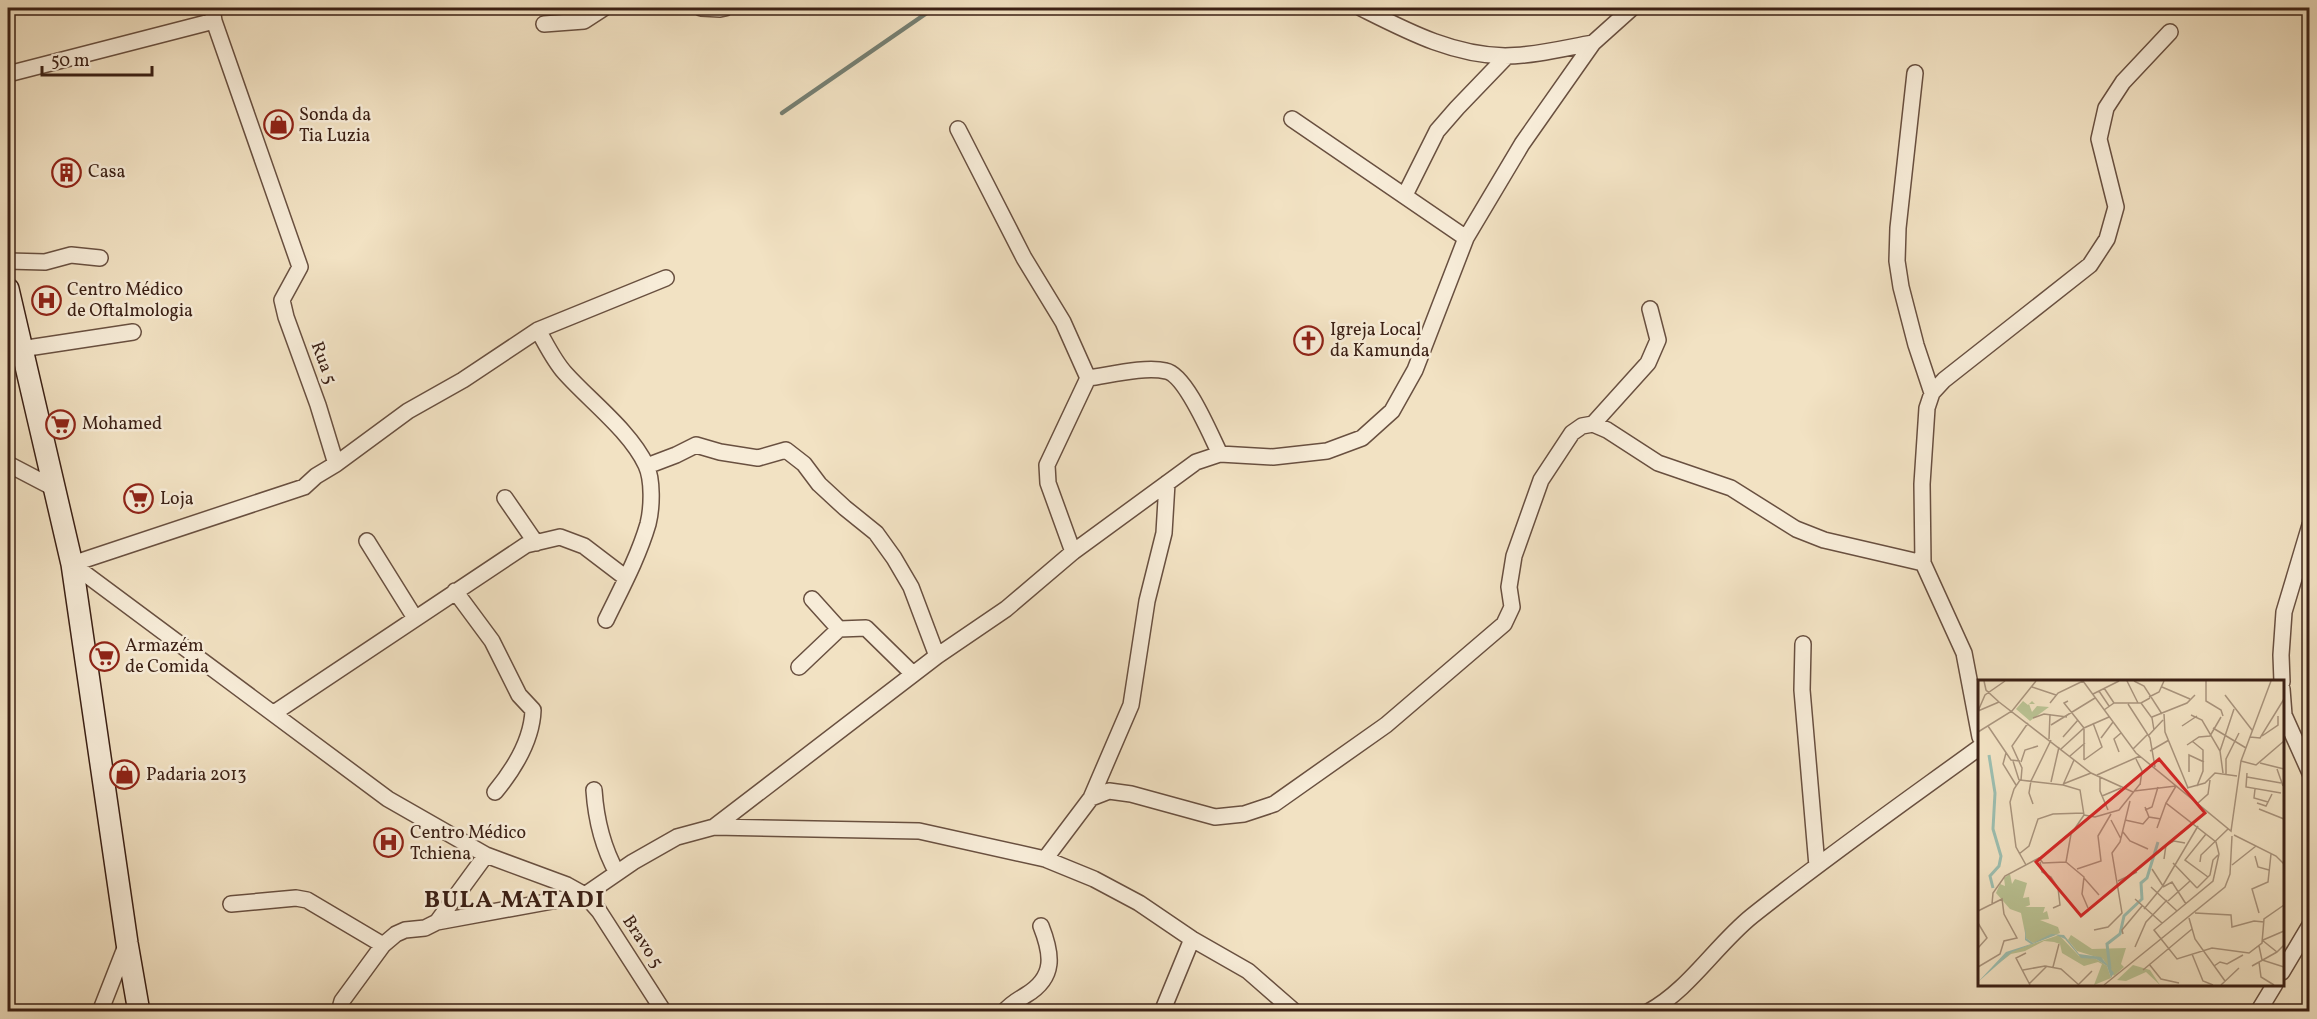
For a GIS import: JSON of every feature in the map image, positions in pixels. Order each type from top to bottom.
[{"type":"main road","points":[[8,289],[52,487],[72,564],[139,1011]]},
{"type":"street","points":[[544,24],[584,21],[604,8]]},
{"type":"street","points":[[700,8],[725,8]]},
{"type":"street","points":[[1361,8],[1439,45],[1473,53],[1507,56],[1593,43]]},
{"type":"street","points":[[714,826],[937,656],[1006,609],[1073,552],[1196,462],[1220,454],[1284,456],[1327,451],[1362,438],[1392,411],[1415,370],[1466,238],[1522,144],[1593,43],[1632,8]]},
{"type":"street","points":[[8,74],[213,14]]},
{"type":"street","name":"Rua 5","points":[[213,14],[300,267],[282,300],[336,464]]},
{"type":"street","points":[[1978,726],[1964,653],[1923,563],[1922,484],[1927,408],[1932,393],[1944,380],[2090,265],[2107,239],[2116,207],[2099,139],[2106,108],[2123,82],[2170,32]]},
{"type":"street","points":[[1405,195],[1437,131],[1507,56]]},
{"type":"street","points":[[1916,73],[1898,228],[1897,261],[1901,287],[1916,345],[1932,393]]},
{"type":"street","points":[[1293,119],[1466,238]]},
{"type":"street","points":[[958,129],[1024,258],[1063,322],[1088,378],[1047,465],[1048,483],[1073,552]]},
{"type":"street","points":[[8,261],[45,262],[71,255],[100,258]]},
{"type":"street","points":[[72,564],[304,487],[316,476],[408,411],[463,380],[538,330],[666,278]]},
{"type":"street","points":[[1593,424],[1648,363],[1658,340],[1650,309]]},
{"type":"street","points":[[538,330],[562,370],[590,401],[620,428],[647,466],[651,488],[649,521],[635,560],[606,620]]},
{"type":"street","points":[[21,349],[134,332]]},
{"type":"street","points":[[1088,378],[1154,369],[1168,371],[1179,377],[1220,454]]},
{"type":"street","points":[[1091,798],[1109,791],[1131,794],[1215,817],[1244,814],[1274,804],[1386,725],[1504,624],[1512,607],[1509,586],[1514,556],[1541,480],[1572,433],[1581,426],[1593,424],[1607,430],[1658,463],[1731,488],[1796,529],[1824,540],[1923,563]]},
{"type":"street","points":[[647,466],[696,445],[720,452],[758,458],[786,450],[804,465],[819,484],[845,508],[876,533],[911,587],[937,656]]},
{"type":"street","points":[[8,464],[52,487]]},
{"type":"street","points":[[1045,859],[1091,798],[1131,705],[1148,601],[1164,532],[1167,483]]},
{"type":"street","points":[[505,498],[536,543]]},
{"type":"street","points":[[2282,680],[2284,612],[2310,525]]},
{"type":"street","points":[[274,712],[526,545],[560,537],[584,546],[626,578]]},
{"type":"street","points":[[367,541],[415,618]]},
{"type":"street","points":[[72,564],[274,712],[372,789],[486,855],[567,885],[585,895]]},
{"type":"street","points":[[455,591],[492,640],[519,695],[533,710],[533,726],[521,752],[510,774],[495,792]]},
{"type":"street","points":[[812,599],[839,629]]},
{"type":"street","points":[[800,667],[839,629],[866,628],[913,675]]},
{"type":"street","points":[[1803,644],[1802,690],[1817,866]]},
{"type":"street","points":[[2284,715],[2310,773]]},
{"type":"street","points":[[1648,1011],[1660,1005],[1750,918],[1978,748]]},
{"type":"street","points":[[594,790],[606,854],[617,873]]},
{"type":"street","points":[[339,1011],[342,1001],[383,945],[396,934],[405,930],[425,928],[436,922],[585,895],[677,837],[714,826],[919,831],[1045,859],[1094,879],[1130,898],[1192,939],[1248,971],[1295,1011]]},
{"type":"street","points":[[436,922],[486,855]]},
{"type":"street","name":"Bravo 5","points":[[585,895],[599,911],[664,1011]]},
{"type":"street","points":[[231,904],[297,898],[307,900],[383,945]]},
{"type":"street","points":[[2284,970],[2310,925]]},
{"type":"street","points":[[1004,1011],[1008,1005],[1029,993],[1047,975],[1050,950],[1041,926]]},
{"type":"street","points":[[1162,1011],[1192,939]]},
{"type":"street","points":[[100,1011],[127,943]]},
{"type":"street","points":[[2258,1011],[2274,986]]},
{"type":"waterway","points":[[782,113],[934,8]]},
{"type":"place","name":"Sonda da Tia Luzia","points":[[278,125]]},
{"type":"place","name":"Casa","points":[[67,172]]},
{"type":"place","name":"Centro Médico de Oftalmologia","points":[[46,300]]},
{"type":"place","name":"Igreja Local da Kamunda","points":[[1309,340]]},
{"type":"place","name":"Mohamed","points":[[61,424]]},
{"type":"place","name":"Loja","points":[[139,499]]},
{"type":"place","name":"Armazém de Comida","points":[[104,656]]},
{"type":"place","name":"Padaria 2013","points":[[125,775]]},
{"type":"place","name":"Centro Médico Tchiena","points":[[389,843]]},
{"type":"district","name":"BULA MATADI","points":[[515,901]]}]
